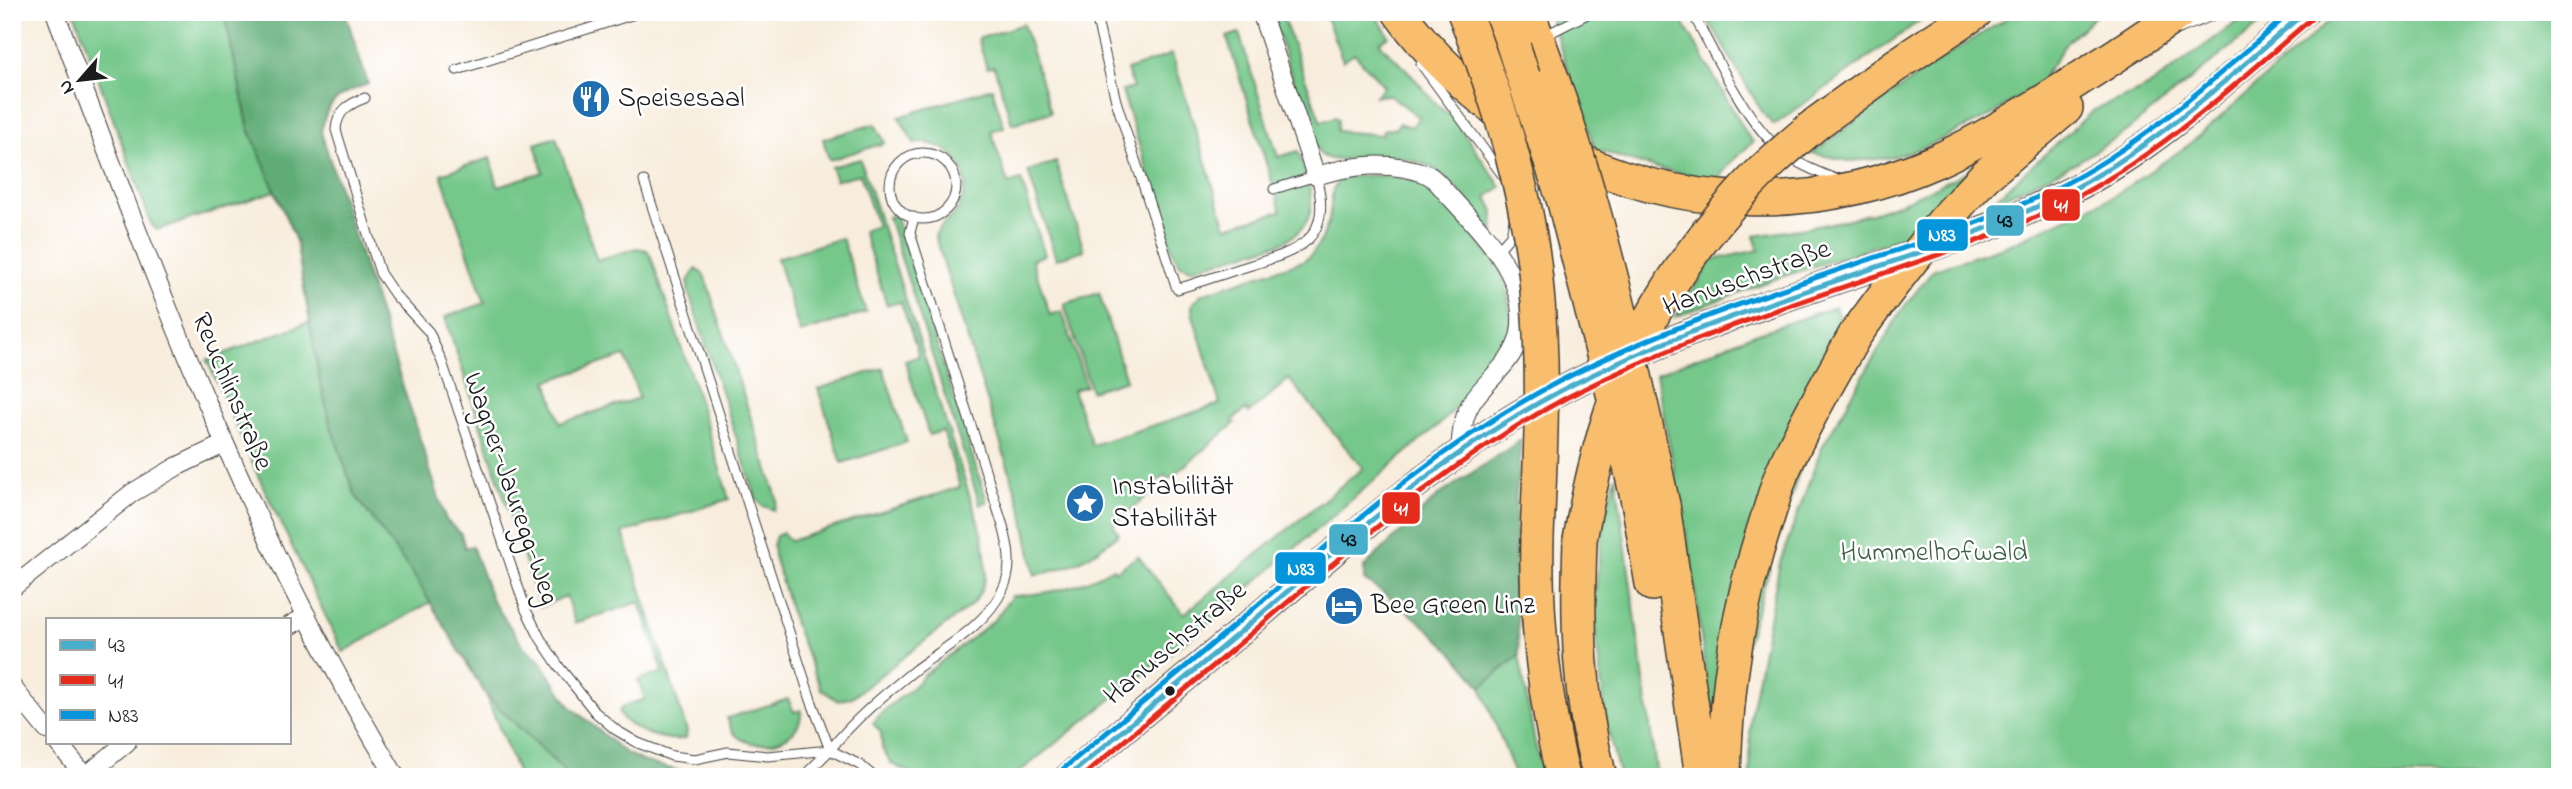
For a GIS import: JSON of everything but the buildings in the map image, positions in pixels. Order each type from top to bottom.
[{"type":"highway","points":[[1399,12],[1433,55],[1471,91],[1527,134],[1589,166],[1633,180],[1723,200],[1778,199],[1859,187],[1911,171],[1964,148],[2138,42],[2180,12]]},
{"type":"highway","points":[[1464,12],[1509,149],[1536,278],[1542,396],[1536,581],[1542,669],[1563,777]]},
{"type":"highway","points":[[1498,12],[1527,33],[1553,81],[1585,180],[1641,397],[1680,777]]},
{"type":"highway","points":[[1600,777],[1592,747],[1581,679],[1577,615],[1580,540],[1590,481],[1616,392],[1667,287],[1701,240],[1742,191],[1817,123],[1976,12]]},
{"type":"highway","points":[[1527,33],[1564,202],[1616,405],[1651,506],[1702,777]]},
{"type":"highway","points":[[1724,777],[1730,675],[1738,621],[1752,562],[1781,475],[1812,410],[1854,335],[1904,266],[1985,176],[2080,96],[2138,42]]},
{"type":"street","name":"Reuchlinstraße","points":[[55,12],[141,242],[224,444],[307,616],[351,700],[396,777]]},
{"type":"street","points":[[1261,12],[1316,176],[1365,164],[1428,174],[1474,223],[1514,281],[1520,306],[1520,333],[1511,357],[1498,375],[1473,400],[1465,415],[1460,454]]},
{"type":"street","name":"Hanuschstraße","points":[[1068,777],[1388,507],[1460,454],[1557,392],[1618,361],[1708,325],[1990,226],[2066,194],[2124,160],[2172,124],[2305,12]]},
{"type":"street","points":[[12,588],[96,520],[150,481],[224,444]]},
{"type":"street","points":[[290,625],[307,616]]},
{"type":"street","points":[[12,687],[46,729]]},
{"type":"street","points":[[59,744],[86,777],[125,744]]},
{"type":"lane","points":[[457,70],[641,12]]},
{"type":"lane","points":[[1094,12],[1116,101],[1177,289],[1280,257],[1297,250],[1306,242],[1316,228],[1321,210],[1321,194],[1316,176],[1274,189]]},
{"type":"lane","points":[[1527,33],[1591,12]]},
{"type":"lane","points":[[1692,12],[1743,102],[1770,140],[1789,157],[1809,169],[1859,187]]},
{"type":"lane","points":[[2138,42],[2222,12]]},
{"type":"lane","points":[[1418,60],[1484,147],[1512,197],[1515,224],[1511,235],[1496,252]]},
{"type":"lane","name":"Wagner-Jauregg-Weg","points":[[365,98],[339,114],[336,130],[380,273],[395,295],[429,332],[446,373],[514,580],[540,638],[560,668],[595,712],[616,730],[638,743],[672,756],[695,759],[728,752],[768,756],[830,750]]},
{"type":"lane","points":[[908,155],[937,155],[952,169],[956,182],[951,204],[943,212],[927,219],[914,217],[904,214],[893,201],[890,179],[900,161],[908,155]]},
{"type":"lane","points":[[643,181],[811,700],[830,750],[860,765],[874,777]]},
{"type":"lane","points":[[803,777],[860,716],[988,613],[1003,589],[1009,565],[1009,549],[1003,526],[911,233],[914,217]]},
{"type":"green space","points":[[74,12],[224,12],[249,129],[276,191],[157,230],[152,226]]},
{"type":"green space","points":[[224,12],[345,12],[368,84],[335,100],[326,113],[321,132],[446,520],[461,534],[465,548],[472,546],[492,600],[524,647],[539,659],[570,706],[624,752],[642,761],[683,772],[772,766],[783,770],[785,777],[570,777],[486,695],[413,574],[355,495],[331,426],[319,377],[296,241],[249,129]]},
{"type":"green space","points":[[1271,12],[1281,12],[1321,122],[1335,117],[1338,119],[1337,131],[1382,135],[1383,130],[1396,128],[1399,123],[1412,127],[1419,117],[1390,95],[1375,96],[1384,86],[1354,53],[1343,61],[1324,12],[1374,12],[1389,36],[1380,42],[1383,47],[1440,108],[1451,115],[1501,187],[1487,197],[1494,211],[1493,234],[1447,179],[1430,167],[1389,156],[1339,160],[1319,153]]},
{"type":"green space","points":[[1548,12],[1677,12],[1753,142],[1730,163],[1719,178],[1656,168],[1595,149]]},
{"type":"green space","points":[[1703,12],[1932,12],[1774,125],[1764,115]]},
{"type":"green space","points":[[2017,12],[2100,12],[2067,42],[2040,82],[1992,115],[1927,146],[1890,158],[1849,161],[1812,153],[1938,61]]},
{"type":"green space","points":[[2251,12],[2275,12],[2124,133],[2077,162],[1988,205],[2094,110],[2146,88]]},
{"type":"green space","name":"Hummelhofwald","points":[[2339,12],[2560,12],[2560,777],[1750,777],[1750,717],[1780,562],[1822,447],[1901,311],[1934,269],[2006,246],[2112,197],[2190,144]]},
{"type":"green space","points":[[1023,24],[1051,112],[1012,124],[994,66],[987,68],[978,39]]},
{"type":"green space","points":[[1239,33],[1278,157],[1298,151],[1310,191],[1310,215],[1295,235],[1281,243],[1191,269],[1181,265],[1174,255],[1122,91],[1133,88],[1127,70],[1172,54],[1226,227],[1281,211],[1227,37]]},
{"type":"green space","points":[[992,88],[1004,127],[991,131],[1008,184],[1021,180],[1045,255],[1032,260],[1050,315],[1062,311],[1086,386],[1073,390],[1092,445],[1220,404],[1192,312],[1192,304],[1201,294],[1303,261],[1312,254],[1322,239],[1329,220],[1333,189],[1346,177],[1378,175],[1407,179],[1429,187],[1449,206],[1497,265],[1506,284],[1512,320],[1504,353],[1496,365],[1442,422],[1209,622],[1013,777],[918,777],[892,764],[882,748],[881,733],[873,723],[924,675],[995,619],[1012,596],[1077,585],[1113,568],[1116,571],[1138,556],[1184,614],[1363,468],[1289,379],[1249,413],[1246,409],[1233,420],[1235,423],[1169,479],[1165,475],[1152,485],[1154,490],[1113,525],[1119,534],[1109,542],[1070,565],[1035,575],[1023,514],[935,236],[959,207],[964,194],[963,170],[949,152],[939,146],[914,143],[899,117]]},
{"type":"green space","points":[[875,124],[885,143],[829,160],[823,139]]},
{"type":"green space","points":[[556,137],[597,260],[637,248],[647,250],[651,257],[729,499],[623,533],[687,731],[686,738],[669,739],[649,734],[623,719],[619,712],[623,706],[645,699],[638,680],[663,672],[640,602],[575,623],[566,596],[540,607],[445,317],[485,303],[441,174],[490,158],[498,186],[543,172],[535,144]],"holes":[[[625,356],[639,398],[560,423],[547,381]]]},
{"type":"green space","points":[[860,159],[982,534],[986,573],[981,590],[970,606],[852,697],[838,701],[821,689],[794,623],[774,556],[776,536],[783,533],[790,541],[960,487],[943,431],[929,435],[905,361],[919,356],[901,302],[887,305],[863,231],[877,226],[860,174],[836,180],[831,167]]},
{"type":"green space","points":[[1056,162],[1084,250],[1056,259],[1028,171]]},
{"type":"green space","points":[[1974,168],[1912,234],[1772,280],[1675,317],[1712,260],[1759,250],[1754,236],[1875,212]]},
{"type":"green space","points":[[895,215],[987,502],[980,505],[888,217]]},
{"type":"green space","points":[[842,238],[866,312],[800,333],[777,258]]},
{"type":"green space","points":[[696,269],[704,275],[707,283],[775,492],[777,500],[774,510],[761,505],[756,498],[688,290],[688,281]]},
{"type":"green space","points":[[1099,293],[1126,380],[1091,391],[1064,304]]},
{"type":"green space","points":[[1835,307],[1843,327],[1715,747],[1691,560],[1656,374],[1752,335]]},
{"type":"green space","points":[[309,322],[331,426],[355,495],[431,602],[343,652],[259,478],[207,360]]},
{"type":"green space","points":[[883,368],[907,442],[842,463],[818,389]]},
{"type":"green space","points":[[1521,440],[1516,495],[1515,557],[1519,655],[1481,687],[1427,628],[1364,580],[1364,567],[1439,495]]},
{"type":"green space","points":[[1616,476],[1657,777],[1620,777],[1606,723],[1593,611],[1604,518]]},
{"type":"green space","points":[[1519,655],[1544,777],[1516,777],[1481,687]]},
{"type":"green space","points":[[486,695],[570,777],[515,777],[518,774]]},
{"type":"green space","points":[[788,699],[794,712],[801,710],[800,721],[786,737],[775,742],[752,743],[732,730],[727,718]]},
{"type":"transit line","name":"N83","points":[[1062,770],[1399,486],[1516,405],[1633,346],[1748,301],[1962,228],[2057,188],[2150,130],[2291,12]]},
{"type":"transit line","name":"43","points":[[1068,777],[1368,523],[1442,465],[1521,413],[1599,372],[1675,339],[1753,309],[1969,235],[2064,194],[2097,176],[2160,134],[2305,12]]},
{"type":"transit line","name":"41","points":[[1082,777],[1410,500],[1525,421],[1641,362],[1756,317],[1970,243],[2065,203],[2132,164],[2194,119],[2311,19]]},
{"type":"place","name":"Speisesaal","points":[[591,99]]},
{"type":"place","name":"Instabilität Stabilität","points":[[1085,503]]},
{"type":"place","name":"Bee Green Linz","points":[[1344,606]]}]
